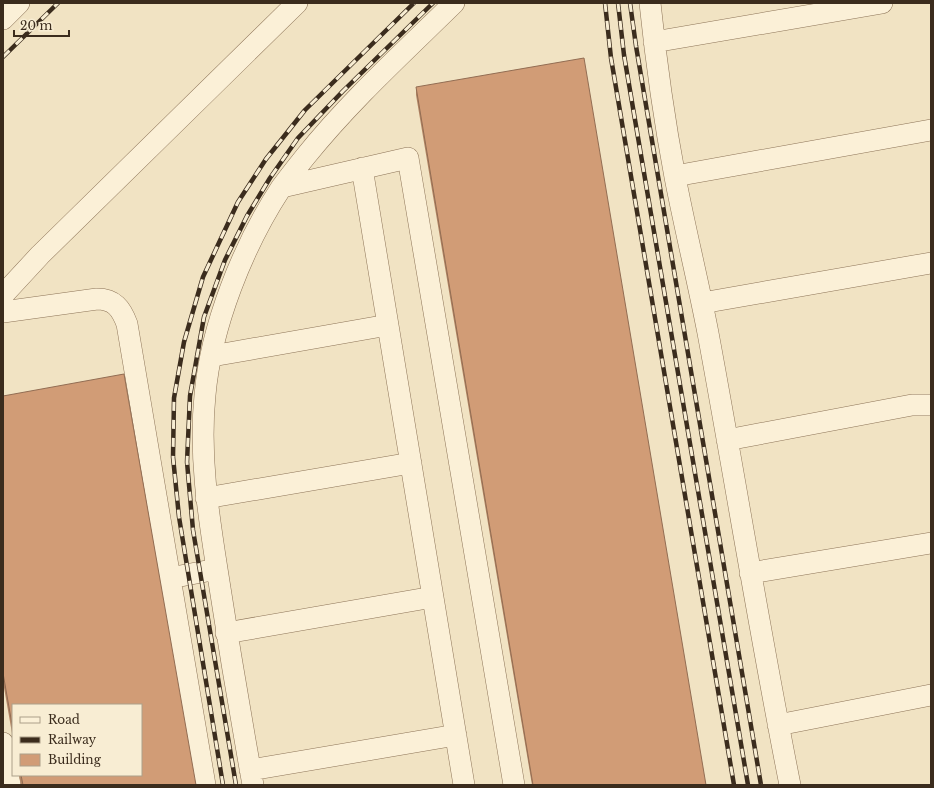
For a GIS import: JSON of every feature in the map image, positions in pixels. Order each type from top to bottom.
[{"type":"street","points":[[3,19],[19,3]]},
{"type":"street","points":[[3,295],[40,255],[296,3]]},
{"type":"street","points":[[454,3],[346,108],[282,187],[264,216],[241,261],[222,313],[212,356],[205,403],[203,449],[206,498],[226,633],[252,778],[456,736]]},
{"type":"street","points":[[650,3],[654,42],[675,176],[702,304],[790,785]]},
{"type":"street","points":[[654,42],[882,3]]},
{"type":"street","points":[[675,176],[931,130]]},
{"type":"street","points":[[282,187],[408,158],[514,785]]},
{"type":"street","points":[[362,168],[464,785]]},
{"type":"street","points":[[702,304],[931,263]]},
{"type":"street","points":[[3,312],[106,299],[116,305],[123,313],[127,324],[205,785]]},
{"type":"street","points":[[212,356],[388,325]]},
{"type":"street","points":[[727,440],[912,405],[931,405]]},
{"type":"street","points":[[206,498],[411,463]]},
{"type":"street","points":[[750,573],[931,542]]},
{"type":"street","points":[[170,578],[217,569]]},
{"type":"street","points":[[226,633],[433,597]]},
{"type":"street","points":[[778,725],[931,695]]},
{"type":"street","points":[[3,743],[10,785]]},
{"type":"building","points":[[584,58],[706,785],[533,785],[416,87]]},
{"type":"building","points":[[124,374],[196,785],[23,785],[21,776],[142,776],[142,704],[12,704],[12,724],[3,673],[3,396]]},
{"type":"railway","points":[[3,57],[58,3]]},
{"type":"railway","points":[[223,785],[179,517],[173,457],[174,398],[184,342],[203,277],[238,202],[266,159],[305,110],[414,3]]},
{"type":"railway","points":[[236,785],[193,530],[187,462],[190,396],[204,317],[225,260],[247,216],[270,178],[298,138],[343,91],[433,3]]},
{"type":"railway","points":[[605,3],[611,58],[734,785]]},
{"type":"railway","points":[[618,3],[624,55],[748,785]]},
{"type":"railway","points":[[630,3],[761,785]]}]
